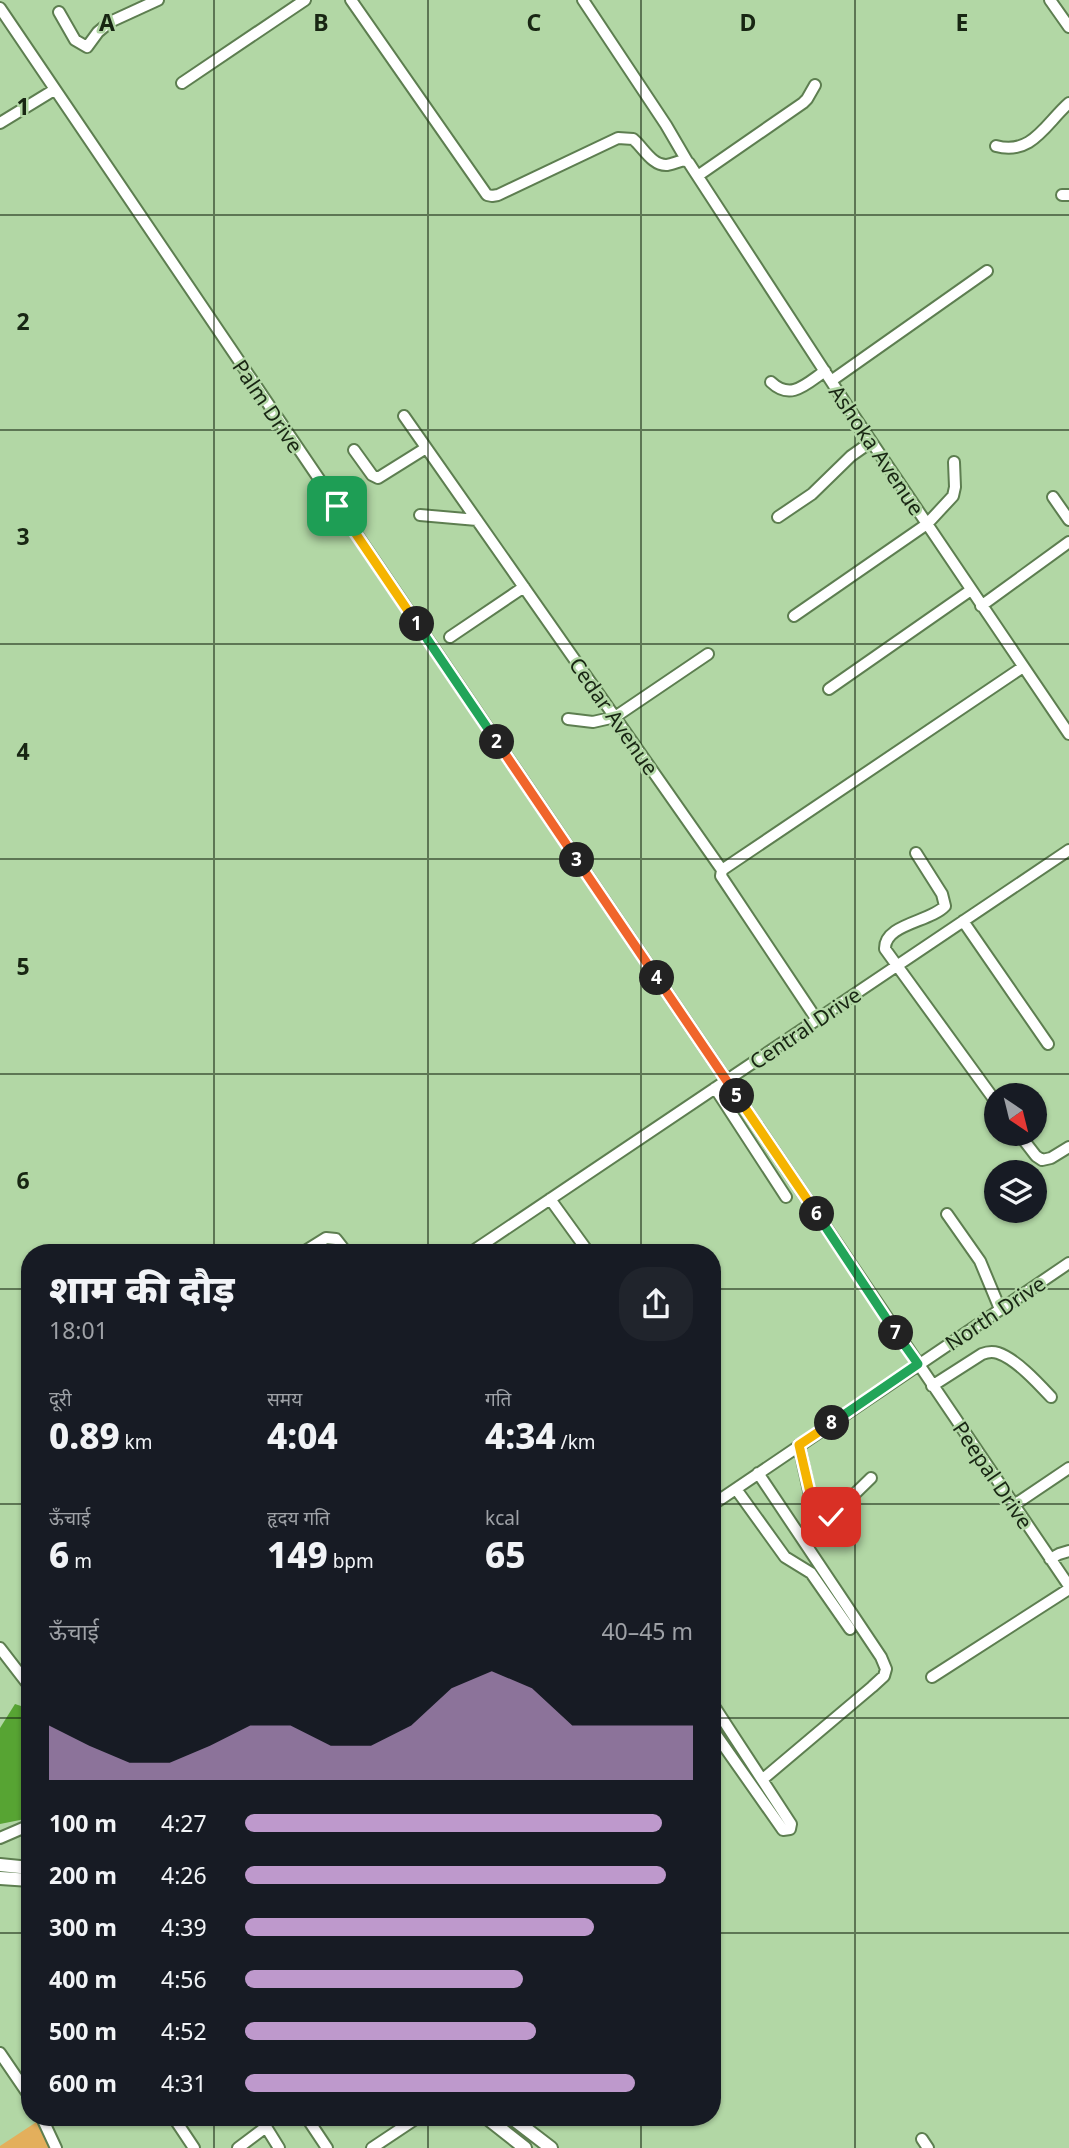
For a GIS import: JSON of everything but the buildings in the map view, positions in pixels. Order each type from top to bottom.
[{"type":"main road","points":[[0,1866],[21,1867]]},
{"type":"main road","points":[[3,1882],[21,1881]]},
{"type":"main road","points":[[497,2126],[525,2148]]},
{"type":"main road","points":[[522,2126],[551,2148]]},
{"type":"street","points":[[59,12],[75,40],[87,47],[110,22],[158,0]]},
{"type":"street","points":[[182,83],[305,0]]},
{"type":"street","points":[[351,0],[487,195],[498,195],[618,138],[634,139],[661,164],[688,162]]},
{"type":"street","name":"Ashoka Avenue","points":[[583,0],[871,442],[1069,734]]},
{"type":"street","points":[[1050,0],[1065,13],[1069,27]]},
{"type":"street","name":"Palm Drive","points":[[0,8],[918,1364]]},
{"type":"street","points":[[699,175],[803,103],[815,85]]},
{"type":"street","points":[[0,123],[54,90]]},
{"type":"street","points":[[996,146],[1011,149],[1023,145],[1044,130],[1069,103]]},
{"type":"street","points":[[831,381],[987,271]]},
{"type":"street","points":[[771,382],[781,390],[789,392],[802,387],[824,371]]},
{"type":"street","name":"Cedar Avenue","points":[[404,416],[722,870],[721,876],[817,1020]]},
{"type":"street","points":[[778,517],[812,494],[851,456],[871,442]]},
{"type":"street","points":[[354,450],[372,475],[378,478],[426,448]]},
{"type":"street","points":[[794,616],[927,524],[953,496],[954,462]]},
{"type":"street","points":[[1053,497],[1069,520]]},
{"type":"street","points":[[420,515],[477,520]]},
{"type":"street","points":[[981,606],[1069,542]]},
{"type":"street","points":[[450,637],[524,587]]},
{"type":"street","points":[[829,689],[971,590]]},
{"type":"street","points":[[568,719],[593,722],[615,717],[708,654]]},
{"type":"street","points":[[722,870],[1023,667]]},
{"type":"street","name":"Central Drive","points":[[483,1244],[1069,850]]},
{"type":"street","points":[[916,853],[942,894],[945,906],[931,916],[902,927],[887,939],[885,949],[984,1086]]},
{"type":"street","points":[[963,921],[1048,1044]]},
{"type":"street","points":[[715,1088],[786,1197]]},
{"type":"street","points":[[1028,1146],[1042,1160],[1051,1158],[1069,1147]]},
{"type":"street","points":[[550,1199],[582,1244]]},
{"type":"street","points":[[947,1214],[980,1261],[1000,1309]]},
{"type":"street","points":[[315,1244],[322,1239],[331,1238],[341,1244]]},
{"type":"street","name":"North Drive","points":[[721,1499],[1069,1263]]},
{"type":"street","points":[[932,1386],[982,1354],[997,1352],[1051,1397]]},
{"type":"street","name":"Peepal Drive","points":[[918,1364],[1069,1588]]},
{"type":"street","points":[[799,1445],[814,1510],[821,1519],[827,1520],[831,1517],[871,1478]]},
{"type":"street","points":[[1014,1506],[1069,1468]]},
{"type":"street","points":[[758,1473],[881,1657],[886,1669],[884,1676],[873,1687],[763,1779]]},
{"type":"street","points":[[736,1489],[785,1557],[811,1573],[850,1629]]},
{"type":"street","points":[[1051,1559],[1059,1553],[1069,1551]]},
{"type":"street","points":[[932,1677],[1069,1588]]},
{"type":"street","points":[[0,1648],[21,1675]]},
{"type":"street","points":[[721,1716],[792,1827],[783,1829],[721,1742]]},
{"type":"street","points":[[0,1838],[21,1829]]},
{"type":"street","points":[[1,2056],[21,2084]]},
{"type":"street","points":[[47,2126],[57,2148]]},
{"type":"street","points":[[179,2126],[194,2148]]},
{"type":"street","points":[[238,2148],[259,2126]]},
{"type":"street","points":[[265,2126],[279,2148]]},
{"type":"street","points":[[312,2126],[327,2148]]},
{"type":"street","points":[[372,2148],[404,2126]]},
{"type":"shaded area","points":[[15,1704],[21,1706],[21,1820],[0,1824],[0,1728]]},
{"type":"shaded area","points":[[30,2126],[44,2126],[53,2148],[0,2148]]},
{"type":"route","points":[[337,506],[918,1364],[799,1445],[814,1510],[821,1519],[827,1520],[831,1517]]}]
